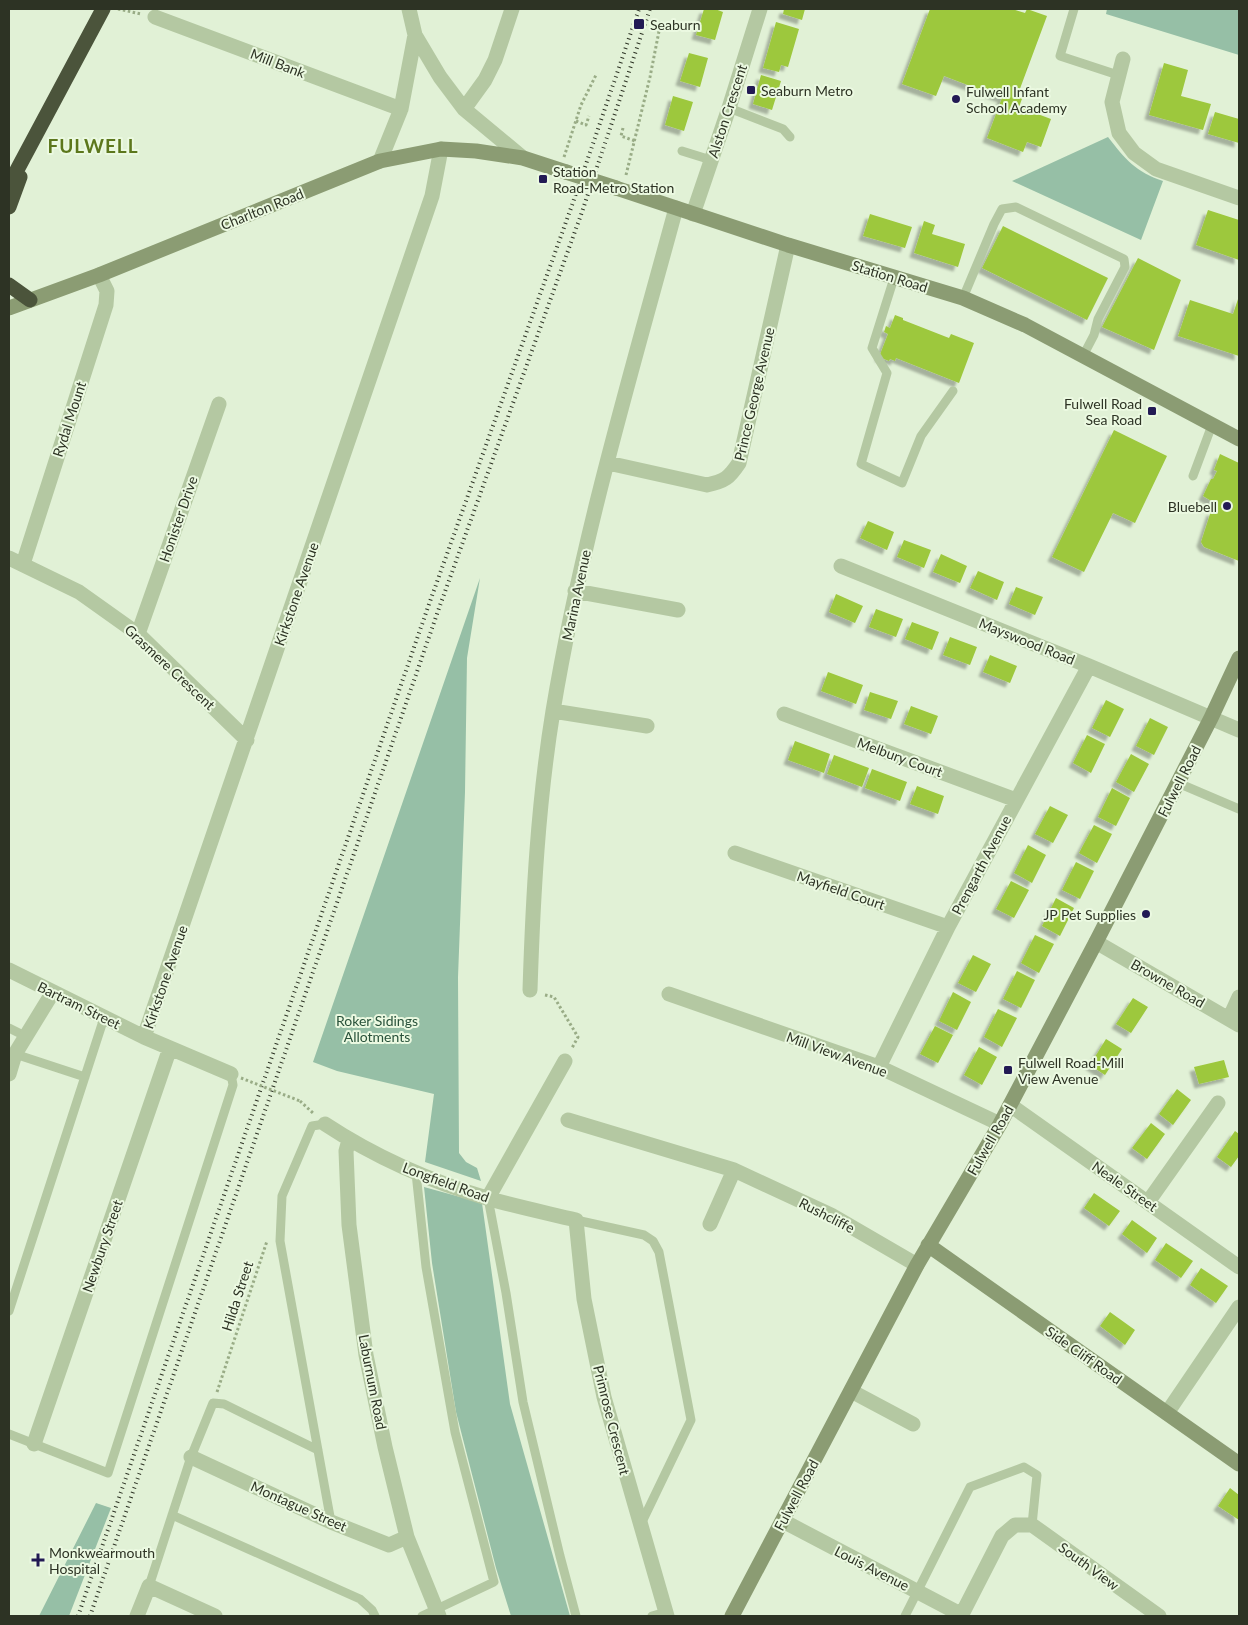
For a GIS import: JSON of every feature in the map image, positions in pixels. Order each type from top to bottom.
[{"type":"highway","points":[[9,185],[103,9]]},
{"type":"highway","points":[[9,208],[31,145]]},
{"type":"highway","points":[[9,285],[30,300]]},
{"type":"street","points":[[409,9],[416,34],[440,77],[464,109],[523,158]]},
{"type":"street","points":[[464,109],[485,80],[496,60],[512,9]]},
{"type":"street","name":"Alston Crescent","points":[[693,214],[760,9]]},
{"type":"street","name":"Mill Bank","points":[[155,17],[402,109]]},
{"type":"street","points":[[380,161],[402,109],[416,34]]},
{"type":"street","points":[[1123,59],[1112,102],[1119,133],[1134,153],[1156,169],[1183,183],[1239,198]]},
{"type":"street","name":"Charlton Road","points":[[9,308],[99,275],[380,161],[441,149],[476,151],[523,158]]},
{"type":"street","name":"Kirkstone Avenue","points":[[144,1037],[432,196],[441,149]]},
{"type":"street","name":"Station Road","points":[[523,158],[788,245],[963,298],[1025,325],[1239,439]]},
{"type":"street","name":"Marina Avenue","points":[[530,990],[533,892],[541,803],[553,711],[575,591],[676,208]]},
{"type":"street","name":"Prince George Avenue","points":[[608,463],[707,485],[720,482],[730,476],[739,463],[788,245]]},
{"type":"street","name":"Rydal Mount","points":[[16,561],[106,306],[107,291],[99,275]]},
{"type":"street","name":"Honister Drive","points":[[138,634],[219,404]]},
{"type":"street","name":"Grasmere Crescent","points":[[16,561],[79,592],[138,634],[247,740]]},
{"type":"street","name":"Mayswood Road","points":[[841,566],[1088,666],[1239,730]]},
{"type":"street","points":[[575,591],[678,610]]},
{"type":"street","name":"Fulwell Road","points":[[732,1616],[917,1265],[1000,1124],[1178,783],[1239,658]]},
{"type":"street","name":"Prengarth Avenue","points":[[879,1067],[948,927],[1088,666]]},
{"type":"street","points":[[553,711],[647,726]]},
{"type":"street","name":"Melbury Court","points":[[784,714],[1016,800]]},
{"type":"street","name":"Mayfield Court","points":[[735,853],[948,927]]},
{"type":"street","name":"Browne Road","points":[[1096,942],[1234,1022]]},
{"type":"street","name":"Bartram Street","points":[[9,970],[144,1037],[236,1076]]},
{"type":"street","points":[[9,1074],[15,1054],[53,992]]},
{"type":"street","name":"Mill View Avenue","points":[[669,994],[879,1067],[1000,1124]]},
{"type":"street","points":[[1234,1022],[1239,997]]},
{"type":"street","name":"Newbury Street","points":[[34,1444],[170,1048]]},
{"type":"street","points":[[488,1198],[550,1074],[565,1061]]},
{"type":"street","points":[[1148,1202],[1218,1103]]},
{"type":"street","name":"Neale Street","points":[[1010,1105],[1239,1267]]},
{"type":"street","name":"Rushcliffe","points":[[568,1120],[734,1170],[831,1214],[917,1265]]},
{"type":"street","name":"Longfield Road","points":[[325,1124],[349,1140],[416,1173],[488,1198],[576,1220]]},
{"type":"street","name":"Laburnum Road","points":[[349,1140],[346,1151],[349,1225],[366,1355],[385,1447],[407,1537],[432,1614]]},
{"type":"street","points":[[710,1224],[734,1170]]},
{"type":"street","name":"Primrose Crescent","points":[[576,1220],[584,1299],[604,1397],[640,1525],[662,1615]]},
{"type":"street","name":"Side Cliff Road","points":[[928,1245],[1239,1464]]},
{"type":"street","points":[[1167,1414],[1239,1308]]},
{"type":"street","points":[[851,1391],[912,1424]]},
{"type":"street","name":"Montague Street","points":[[191,1457],[331,1522],[389,1545],[407,1537]]},
{"type":"street","name":"Louis Avenue","points":[[783,1521],[918,1591],[961,1616]]},
{"type":"street","points":[[961,1616],[1002,1536],[1015,1526],[1032,1525]]},
{"type":"street","name":"South View","points":[[1032,1525],[1159,1616]]},
{"type":"street","points":[[137,1616],[149,1586],[215,1616]]},
{"type":"lane","points":[[1074,9],[1060,56],[1118,76]]},
{"type":"lane","points":[[729,108],[783,129],[790,137]]},
{"type":"lane","points":[[682,151],[711,160]]},
{"type":"lane","points":[[963,298],[1002,209],[1016,207],[1124,259],[1125,267],[1098,319],[1094,335],[1083,356]]},
{"type":"lane","points":[[894,278],[872,348],[887,373],[860,464],[902,483],[921,436],[953,391]]},
{"type":"lane","points":[[1193,476],[1212,425]]},
{"type":"lane","points":[[1178,783],[1239,809]]},
{"type":"lane","points":[[9,1310],[104,1018]]},
{"type":"lane","points":[[9,1028],[25,1036]]},
{"type":"lane","points":[[15,1054],[85,1077]]},
{"type":"lane","points":[[9,1434],[108,1473],[236,1076]]},
{"type":"lane","points":[[325,1124],[312,1126],[282,1196],[280,1241],[331,1522]]},
{"type":"lane","points":[[416,1173],[426,1266],[455,1432],[494,1582],[432,1614]]},
{"type":"lane","points":[[488,1198],[524,1402],[576,1616]]},
{"type":"lane","points":[[576,1220],[644,1235],[653,1241],[659,1252],[691,1420],[640,1525]]},
{"type":"lane","points":[[149,1586],[191,1457],[213,1403],[224,1404],[318,1450]]},
{"type":"lane","points":[[905,1616],[970,1487],[1024,1466],[1037,1475],[1032,1525]]},
{"type":"lane","points":[[172,1515],[360,1599],[372,1610],[374,1616]]},
{"type":"path","points":[[114,9],[155,17]]},
{"type":"path","points":[[619,189],[635,141],[662,21]]},
{"type":"path","points":[[563,171],[581,105],[596,75]]},
{"type":"path","points":[[576,121],[586,125],[589,116]]},
{"type":"path","points":[[623,128],[621,136],[635,141]]},
{"type":"path","points":[[530,990],[554,997],[578,1038],[565,1061]]},
{"type":"path","points":[[236,1076],[300,1101]]},
{"type":"path","name":"Hilda Street","points":[[213,1403],[270,1234]]},
{"type":"green space","points":[[1107,9],[1239,9],[1239,55],[1106,14]]},
{"type":"green space","points":[[1108,137],[1120,152],[1138,169],[1163,181],[1141,240],[1012,181]]},
{"type":"green space","name":"Roker Sidings Allotments","points":[[480,578],[467,658],[465,792],[458,977],[459,1153],[466,1162],[477,1168],[481,1181],[425,1162],[434,1094],[337,1071],[313,1062]]},
{"type":"green space","points":[[424,1187],[482,1203],[510,1404],[570,1616],[511,1616],[496,1568],[456,1412],[432,1263]]},
{"type":"green space","points":[[96,1503],[111,1508],[69,1616],[39,1616]]},
{"type":"building","points":[[704,9],[715,9],[723,12],[715,40],[696,35]]},
{"type":"building","points":[[784,9],[805,9],[802,20],[783,14]]},
{"type":"building","points":[[930,9],[1012,9],[1025,13],[1027,9],[1047,16],[1018,94],[1023,96],[1019,107],[1051,119],[1041,147],[1027,142],[1023,152],[987,138],[1002,98],[944,76],[936,96],[902,84]]},
{"type":"building","points":[[776,22],[799,29],[788,67],[781,65],[779,72],[763,68]]},
{"type":"building","points":[[689,53],[708,58],[700,87],[680,81]]},
{"type":"building","points":[[1164,63],[1188,70],[1181,96],[1211,104],[1203,130],[1149,115]]},
{"type":"building","points":[[761,75],[781,81],[772,110],[753,104]]},
{"type":"building","points":[[673,96],[693,102],[684,131],[665,125]]},
{"type":"building","points":[[1215,112],[1239,119],[1239,143],[1208,134]]},
{"type":"building","points":[[1208,210],[1239,220],[1239,260],[1196,245]]},
{"type":"building","points":[[870,214],[912,227],[905,248],[863,236]]},
{"type":"building","points":[[924,221],[935,225],[932,234],[965,244],[958,267],[914,253]]},
{"type":"building","points":[[1003,226],[1108,278],[1087,320],[982,268]]},
{"type":"building","points":[[1138,258],[1181,280],[1154,350],[1102,327]]},
{"type":"building","points":[[1239,296],[1239,356],[1178,336],[1190,300],[1233,314]]},
{"type":"building","points":[[895,315],[949,338],[951,334],[974,343],[959,383],[896,358],[895,361],[890,359],[889,361],[879,357],[888,334],[884,332],[886,326],[890,328]]},
{"type":"building","points":[[1114,430],[1167,456],[1135,523],[1113,513],[1084,572],[1052,557]]},
{"type":"building","name":"Bluebell","points":[[1220,454],[1239,463],[1239,561],[1204,547],[1201,542],[1211,511],[1215,512],[1216,509],[1213,502],[1203,496],[1217,471],[1214,470]]},
{"type":"building","points":[[868,521],[894,532],[887,550],[860,538]]},
{"type":"building","points":[[904,540],[931,550],[924,568],[897,557]]},
{"type":"building","points":[[941,554],[967,566],[960,583],[933,572]]},
{"type":"building","points":[[978,571],[1004,582],[997,600],[970,588]]},
{"type":"building","points":[[1016,587],[1043,597],[1035,615],[1009,604]]},
{"type":"building","points":[[836,594],[863,606],[855,623],[829,612]]},
{"type":"building","points":[[876,609],[903,619],[896,637],[869,627]]},
{"type":"building","points":[[912,622],[939,632],[932,650],[905,639]]},
{"type":"building","points":[[950,637],[977,647],[970,665],[943,655]]},
{"type":"building","points":[[990,655],[1017,666],[1010,683],[983,672]]},
{"type":"building","points":[[828,672],[863,685],[856,704],[821,691]]},
{"type":"building","points":[[870,692],[898,701],[891,719],[864,710]]},
{"type":"building","points":[[1106,700],[1124,709],[1110,737],[1092,728]]},
{"type":"building","points":[[911,706],[938,716],[931,734],[904,724]]},
{"type":"building","points":[[1150,718],[1168,727],[1154,755],[1136,746]]},
{"type":"building","points":[[1087,735],[1105,744],[1091,773],[1073,763]]},
{"type":"building","points":[[795,741],[830,754],[824,773],[788,760]]},
{"type":"building","points":[[1131,754],[1149,764],[1134,792],[1116,782]]},
{"type":"building","points":[[834,755],[869,768],[862,787],[827,774]]},
{"type":"building","points":[[872,769],[907,782],[900,801],[865,788]]},
{"type":"building","points":[[917,786],[944,796],[938,814],[910,804]]},
{"type":"building","points":[[1112,788],[1130,798],[1116,826],[1098,817]]},
{"type":"building","points":[[1050,806],[1068,815],[1053,843],[1035,834]]},
{"type":"building","points":[[1094,825],[1112,834],[1097,863],[1079,853]]},
{"type":"building","points":[[1028,845],[1046,855],[1032,883],[1014,873]]},
{"type":"building","points":[[1076,862],[1094,871],[1080,899],[1062,890]]},
{"type":"building","points":[[1011,881],[1029,890],[1014,918],[996,909]]},
{"type":"building","points":[[1056,898],[1074,908],[1060,936],[1042,926]]},
{"type":"building","points":[[1035,935],[1054,944],[1039,973],[1021,963]]},
{"type":"building","points":[[973,955],[991,964],[976,992],[958,983]]},
{"type":"building","points":[[1017,971],[1035,980],[1021,1008],[1003,999]]},
{"type":"building","points":[[953,992],[971,1002],[957,1030],[939,1021]]},
{"type":"building","points":[[1133,998],[1148,1007],[1131,1033],[1116,1024]]},
{"type":"building","points":[[998,1009],[1017,1018],[1002,1047],[984,1037]]},
{"type":"building","points":[[935,1026],[953,1035],[938,1063],[920,1054]]},
{"type":"building","points":[[1106,1039],[1122,1049],[1105,1075],[1090,1065]]},
{"type":"building","points":[[979,1047],[997,1057],[982,1085],[964,1075]]},
{"type":"building","points":[[1224,1060],[1229,1077],[1199,1084],[1194,1067]]},
{"type":"building","points":[[1177,1089],[1191,1100],[1173,1125],[1159,1114]]},
{"type":"building","points":[[1151,1123],[1165,1134],[1147,1159],[1132,1148]]},
{"type":"building","points":[[1235,1131],[1239,1134],[1239,1156],[1231,1167],[1217,1157]]},
{"type":"building","points":[[1094,1193],[1120,1211],[1109,1226],[1084,1208]]},
{"type":"building","points":[[1132,1220],[1157,1238],[1147,1253],[1122,1234]]},
{"type":"building","points":[[1166,1243],[1193,1261],[1181,1278],[1155,1260]]},
{"type":"building","points":[[1201,1268],[1228,1286],[1216,1303],[1190,1285]]},
{"type":"building","points":[[1110,1312],[1135,1330],[1125,1345],[1100,1326]]},
{"type":"building","points":[[1230,1488],[1239,1495],[1239,1520],[1218,1506]]},
{"type":"railway","points":[[78,1616],[428,607],[571,208],[639,9]]},
{"type":"railway","points":[[90,1616],[438,611],[582,212],[650,9]]},
{"type":"place","name":"Seaburn","points":[[639,24]]},
{"type":"place","name":"Seaburn Metro","points":[[751,90]]},
{"type":"place","name":"Fulwell Infant School Academy","points":[[956,99]]},
{"type":"place","name":"Station Road-Metro Station","points":[[543,179]]},
{"type":"place","name":"Fulwell Road Sea Road","points":[[1152,411]]},
{"type":"place","name":"Bluebell","points":[[1227,506]]},
{"type":"place","name":"JP Pet Supplies","points":[[1146,914]]},
{"type":"place","name":"Fulwell Road-Mill View Avenue","points":[[1008,1070]]},
{"type":"place","name":"Monkwearmouth Hospital","points":[[38,1560]]},
{"type":"district","name":"FULWELL","points":[[93,145]]}]
